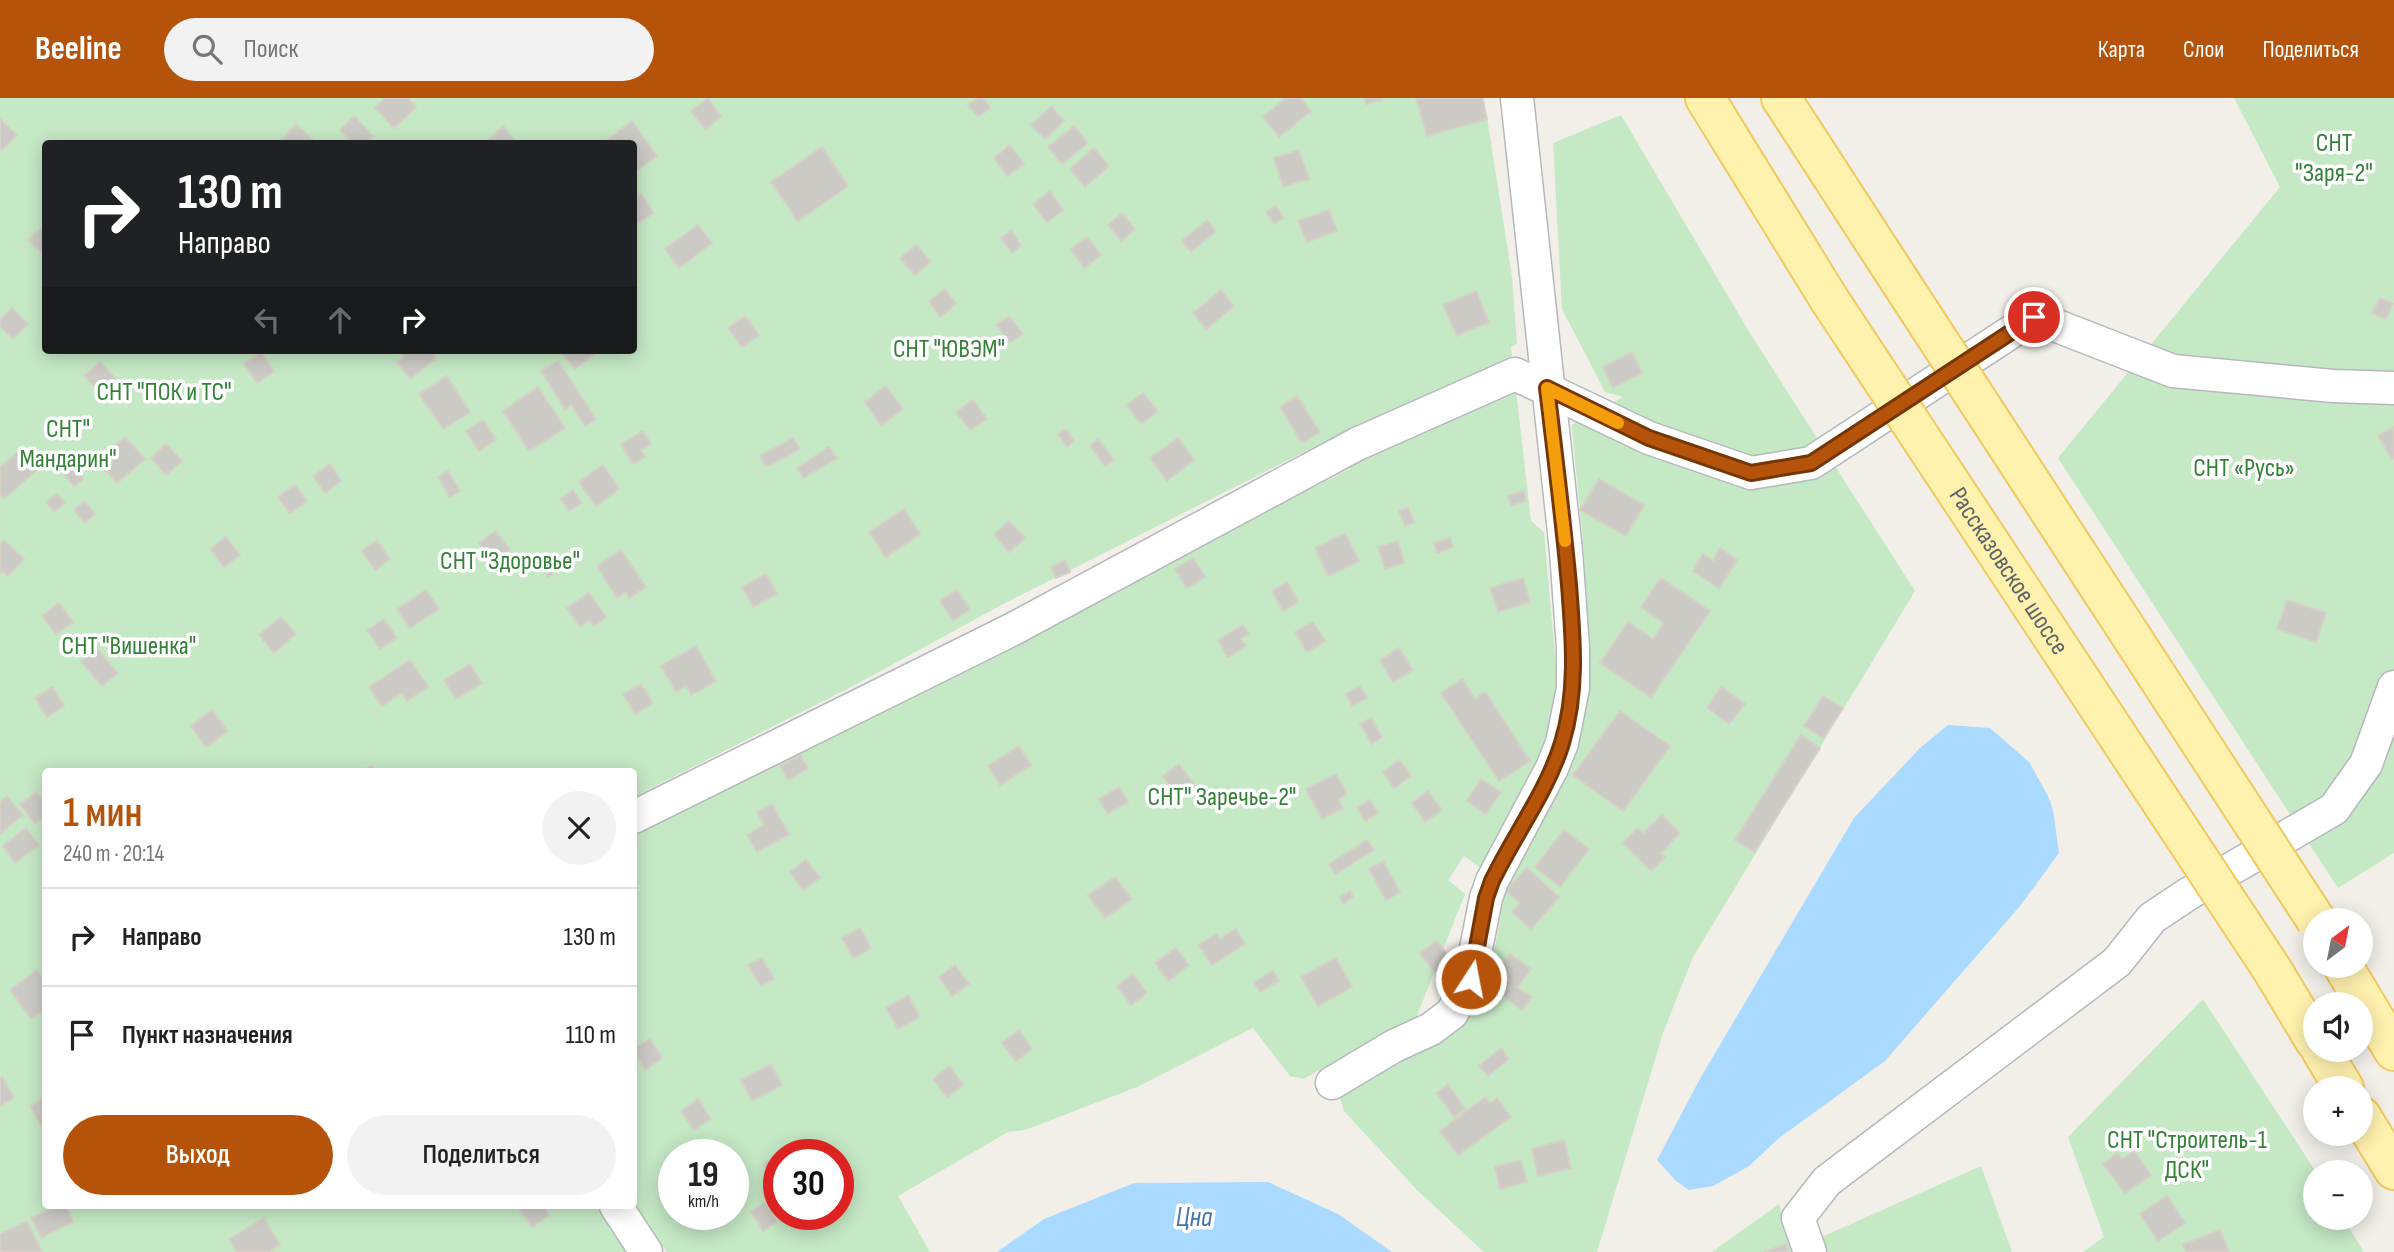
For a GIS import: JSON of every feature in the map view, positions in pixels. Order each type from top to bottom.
[{"type":"main road","name":"Рассказовское шоссе","points":[[1705,98],[1829,299],[2273,971],[2303,1021]]},
{"type":"main road","points":[[1781,98],[2308,908]]},
{"type":"main road","points":[[2350,978],[2394,1051]]},
{"type":"main road","points":[[2373,1136],[2394,1170]]},
{"type":"street","points":[[1332,1083],[1394,1046],[1431,1029],[1452,1013],[1471,979],[1486,898],[1492,881],[1542,788],[1562,743],[1573,688],[1566,551],[1517,98]]},
{"type":"street","points":[[637,816],[1013,629],[1357,444],[1515,374],[1649,438],[1751,473],[1811,463],[2034,317],[2173,371],[2333,386],[2394,388]]},
{"type":"street","points":[[1810,1252],[1798,1218],[1827,1181],[2117,962],[2152,918],[2334,809],[2366,764],[2394,687]]},
{"type":"street","points":[[618,1209],[646,1252]]},
{"type":"green space","points":[[0,98],[1484,98],[1512,277],[1517,344],[1511,347],[1531,521],[1544,532],[1557,679],[1548,725],[1578,740],[1584,703],[1587,624],[1572,425],[1623,397],[1605,392],[1562,309],[1553,143],[1621,115],[1751,335],[1915,591],[1693,957],[1663,1033],[1597,1252],[1484,1252],[1417,1190],[1344,1111],[1338,1092],[1443,1039],[1485,1000],[1506,887],[1464,856],[1448,880],[1465,894],[1416,1018],[1303,1079],[1290,1076],[1253,1028],[1137,1087],[1025,1130],[1008,1132],[898,1196],[930,1252],[667,1252],[637,1209],[637,829],[1350,469],[1334,437],[1005,603],[853,686],[637,795],[637,768],[42,768],[42,1209],[603,1209],[632,1252],[0,1252]]},
{"type":"green space","name":"СНТ «Русь»","points":[[2234,98],[2394,98],[2394,853],[2338,888],[2058,458],[2280,187]]},
{"type":"green space","name":"СНТ \"Строитель-1 ДСК\"","points":[[2203,999],[2308,1160],[2303,1160],[2303,1230],[2350,1230],[2364,1252],[2083,1252],[2104,1237],[2068,1137]]},
{"type":"green space","points":[[1981,1166],[2012,1252],[1796,1252],[1815,1240]]},
{"type":"green space","points":[[1779,1204],[1793,1252],[1712,1252]]},
{"type":"water","points":[[1948,725],[1990,728],[2029,762],[2053,810],[2059,853],[2020,906],[1885,1061],[1779,1138],[1749,1166],[1713,1186],[1689,1190],[1676,1181],[1657,1160],[1701,1077],[1854,818],[1920,748]]},
{"type":"water","name":"Цна","points":[[1268,1182],[1338,1214],[1392,1252],[997,1252],[1044,1219],[1134,1183]]},
{"type":"building","points":[[385,98],[408,98],[416,107],[394,128],[375,108]]},
{"type":"building","points":[[708,98],[721,117],[705,129],[691,111]]},
{"type":"building","points":[[978,98],[983,98],[990,108],[978,117],[968,105]]},
{"type":"building","points":[[1286,98],[1300,98],[1311,111],[1279,137],[1263,117]]},
{"type":"building","points":[[1364,98],[1382,98],[1382,100],[1366,104]]},
{"type":"building","points":[[1416,98],[1482,98],[1487,119],[1427,136]]},
{"type":"building","points":[[1051,106],[1064,121],[1045,139],[1031,125]]},
{"type":"building","points":[[354,116],[373,136],[370,140],[349,140],[340,130]]},
{"type":"building","points":[[0,119],[17,135],[2,150],[0,147]]},
{"type":"building","points":[[632,121],[657,156],[637,171],[637,140],[607,140]]},
{"type":"building","points":[[296,124],[313,140],[282,140]]},
{"type":"building","points":[[503,126],[515,140],[488,140]]},
{"type":"building","points":[[1074,126],[1088,143],[1062,164],[1048,147]]},
{"type":"building","points":[[1010,145],[1024,164],[1007,176],[994,158]]},
{"type":"building","points":[[822,147],[848,186],[798,221],[771,182]]},
{"type":"building","points":[[1094,148],[1109,166],[1085,187],[1070,169]]},
{"type":"building","points":[[1299,150],[1309,179],[1283,187],[1274,158]]},
{"type":"building","points":[[1050,191],[1063,210],[1047,222],[1033,204]]},
{"type":"building","points":[[641,194],[654,213],[637,223],[637,197]]},
{"type":"building","points":[[1276,206],[1284,218],[1274,224],[1266,212]]},
{"type":"building","points":[[1329,210],[1337,231],[1307,242],[1298,221]]},
{"type":"building","points":[[1122,213],[1135,229],[1121,241],[1108,225]]},
{"type":"building","points":[[1207,220],[1216,231],[1191,252],[1182,241]]},
{"type":"building","points":[[698,225],[712,243],[679,268],[665,249]]},
{"type":"building","points":[[42,227],[42,253],[28,240]]},
{"type":"building","points":[[1011,231],[1021,245],[1012,253],[1001,238]]},
{"type":"building","points":[[1087,237],[1101,255],[1084,268],[1071,249]]},
{"type":"building","points":[[916,245],[931,262],[915,275],[900,258]]},
{"type":"building","points":[[945,289],[956,304],[940,317],[929,301]]},
{"type":"building","points":[[1221,290],[1234,306],[1206,329],[1193,313]]},
{"type":"building","points":[[1476,291],[1489,322],[1457,336],[1443,305]]},
{"type":"building","points":[[2380,298],[2393,304],[2386,319],[2372,313]]},
{"type":"building","points":[[12,308],[28,324],[13,339],[0,326],[0,320]]},
{"type":"building","points":[[745,316],[759,335],[742,347],[728,328]]},
{"type":"building","points":[[1009,316],[1023,334],[1010,343],[996,325]]},
{"type":"building","points":[[1632,352],[1642,373],[1613,388],[1603,367]]},
{"type":"building","points":[[262,354],[274,371],[257,383],[244,364]]},
{"type":"building","points":[[403,354],[433,354],[436,358],[410,379],[397,362],[405,356]]},
{"type":"building","points":[[562,354],[594,354],[575,369]]},
{"type":"building","points":[[558,361],[596,419],[585,426],[571,405],[565,409],[541,371]]},
{"type":"building","points":[[100,362],[115,378],[100,392],[84,376]]},
{"type":"building","points":[[447,376],[470,412],[443,429],[419,394]]},
{"type":"building","points":[[886,386],[903,409],[881,425],[865,402]]},
{"type":"building","points":[[538,387],[565,428],[529,451],[503,411]]},
{"type":"building","points":[[1143,393],[1158,411],[1141,424],[1127,405]]},
{"type":"building","points":[[1297,396],[1320,432],[1302,443],[1280,407]]},
{"type":"building","points":[[973,400],[987,419],[970,430],[956,412]]},
{"type":"building","points":[[483,420],[496,439],[479,451],[466,431]]},
{"type":"building","points":[[2394,427],[2394,458],[2392,459],[2378,436]]},
{"type":"building","points":[[1066,429],[1074,441],[1067,447],[1058,434]]},
{"type":"building","points":[[643,431],[651,444],[641,450],[645,457],[633,464],[621,444]]},
{"type":"building","points":[[125,437],[145,459],[117,483],[97,461]]},
{"type":"building","points":[[793,438],[800,449],[766,467],[760,456]]},
{"type":"building","points":[[1178,438],[1194,460],[1167,481],[1150,458]]},
{"type":"building","points":[[1098,439],[1114,460],[1105,466],[1090,446]]},
{"type":"building","points":[[166,444],[182,461],[166,475],[151,458]]},
{"type":"building","points":[[829,447],[837,458],[804,478],[797,468]]},
{"type":"building","points":[[20,450],[37,470],[4,499],[0,494],[0,467]]},
{"type":"building","points":[[330,464],[341,481],[325,493],[313,476]]},
{"type":"building","points":[[603,465],[619,489],[596,506],[579,482]]},
{"type":"building","points":[[73,467],[83,479],[74,486],[64,474]]},
{"type":"building","points":[[448,471],[460,491],[450,497],[438,477]]},
{"type":"building","points":[[1599,479],[1644,505],[1626,536],[1580,510]]},
{"type":"building","points":[[295,485],[307,501],[290,513],[278,497]]},
{"type":"building","points":[[573,490],[582,503],[569,511],[561,499]]},
{"type":"building","points":[[1524,491],[1526,501],[1511,505],[1508,496]]},
{"type":"building","points":[[57,494],[65,503],[54,512],[46,502]]},
{"type":"building","points":[[84,501],[95,514],[85,523],[74,510]]},
{"type":"building","points":[[1408,507],[1414,522],[1405,526],[1399,511]]},
{"type":"building","points":[[904,509],[920,534],[886,557],[869,532]]},
{"type":"building","points":[[1009,521],[1025,538],[1009,552],[994,534]]},
{"type":"building","points":[[496,531],[510,550],[493,562],[479,543]]},
{"type":"building","points":[[1345,533],[1359,561],[1328,576],[1315,548]]},
{"type":"building","points":[[226,537],[240,555],[224,567],[210,549]]},
{"type":"building","points":[[1450,538],[1453,547],[1437,553],[1434,543]]},
{"type":"building","points":[[4,540],[24,559],[8,576],[2,571],[0,573],[0,545]]},
{"type":"building","points":[[377,540],[390,559],[375,570],[362,551]]},
{"type":"building","points":[[1398,541],[1404,563],[1385,569],[1378,547]]},
{"type":"building","points":[[1720,548],[1737,560],[1719,588],[1693,571],[1703,554],[1713,561]]},
{"type":"building","points":[[621,550],[646,587],[629,598],[626,592],[617,598],[597,566]]},
{"type":"building","points":[[559,556],[565,566],[548,577],[542,567]]},
{"type":"building","points":[[1193,558],[1205,577],[1187,588],[1175,569]]},
{"type":"building","points":[[1065,560],[1070,572],[1056,578],[1051,567]]},
{"type":"building","points":[[766,574],[777,594],[753,607],[742,587]]},
{"type":"building","points":[[1523,578],[1530,602],[1498,612],[1490,588]]},
{"type":"building","points":[[1661,578],[1710,611],[1651,697],[1600,663],[1628,622],[1653,639],[1664,623],[1641,607]]},
{"type":"building","points":[[1287,582],[1298,602],[1283,611],[1272,591]]},
{"type":"building","points":[[426,590],[439,609],[410,628],[397,609]]},
{"type":"building","points":[[957,590],[970,610],[953,620],[940,601]]},
{"type":"building","points":[[589,593],[606,617],[594,626],[589,620],[580,627],[567,608]]},
{"type":"building","points":[[2287,600],[2326,613],[2316,642],[2277,629]]},
{"type":"building","points":[[59,603],[73,622],[56,634],[42,616]]},
{"type":"building","points":[[281,617],[296,634],[274,653],[259,635]]},
{"type":"building","points":[[384,619],[397,638],[380,649],[367,630]]},
{"type":"building","points":[[1313,622],[1325,641],[1307,652],[1295,632]]},
{"type":"building","points":[[1243,625],[1249,634],[1241,639],[1246,646],[1228,657],[1218,640]]},
{"type":"building","points":[[696,646],[716,681],[691,695],[686,686],[676,692],[661,666]]},
{"type":"building","points":[[97,648],[117,673],[102,686],[81,661]]},
{"type":"building","points":[[1399,648],[1413,670],[1393,682],[1380,660]]},
{"type":"building","points":[[410,660],[428,687],[407,701],[402,693],[382,706],[369,687]]},
{"type":"building","points":[[470,664],[482,683],[456,699],[444,680]]},
{"type":"building","points":[[1462,679],[1475,699],[1485,692],[1530,761],[1499,781],[1441,693]]},
{"type":"building","points":[[641,684],[653,703],[635,714],[623,694]]},
{"type":"building","points":[[1360,686],[1367,698],[1352,706],[1346,694]]},
{"type":"building","points":[[52,687],[64,706],[47,717],[35,698]]},
{"type":"building","points":[[1722,687],[1745,704],[1729,724],[1707,707]]},
{"type":"building","points":[[1823,696],[1843,708],[1823,738],[1804,726]]},
{"type":"building","points":[[212,710],[228,731],[206,747],[191,726]]},
{"type":"building","points":[[1620,711],[1670,746],[1623,811],[1573,775]]},
{"type":"building","points":[[1371,718],[1382,737],[1372,744],[1360,724]]},
{"type":"building","points":[[1801,735],[1820,748],[1754,852],[1735,840]]},
{"type":"building","points":[[1019,746],[1031,765],[1000,785],[988,766]]},
{"type":"building","points":[[800,755],[808,768],[788,780],[780,766]]},
{"type":"building","points":[[1399,760],[1411,776],[1394,788],[1383,772]]},
{"type":"building","points":[[1179,764],[1193,783],[1176,794],[1163,776]]},
{"type":"building","points":[[1336,774],[1347,794],[1338,799],[1343,808],[1322,819],[1306,789]]},
{"type":"building","points":[[1481,779],[1501,792],[1486,814],[1467,801]]},
{"type":"building","points":[[1119,787],[1128,802],[1108,814],[1099,799]]},
{"type":"building","points":[[1428,791],[1442,810],[1425,822],[1412,803]]},
{"type":"building","points":[[36,792],[42,799],[42,817],[35,823],[20,805]]},
{"type":"building","points":[[7,796],[23,815],[0,834],[0,802]]},
{"type":"building","points":[[1370,800],[1378,813],[1365,821],[1357,808]]},
{"type":"building","points":[[772,804],[789,834],[757,852],[747,835],[764,825],[757,812]]},
{"type":"building","points":[[1662,815],[1680,833],[1661,853],[1665,857],[1651,871],[1623,843],[1638,828],[1643,833]]},
{"type":"building","points":[[26,828],[39,845],[15,863],[3,846]]},
{"type":"building","points":[[1564,830],[1589,849],[1560,887],[1535,867]]},
{"type":"building","points":[[1367,840],[1374,850],[1335,874],[1329,864]]},
{"type":"building","points":[[806,860],[820,878],[803,890],[790,872]]},
{"type":"building","points":[[1383,861],[1400,892],[1386,900],[1369,869]]},
{"type":"building","points":[[1527,868],[1559,897],[1531,929],[1512,912],[1520,903],[1506,891]]},
{"type":"building","points":[[1115,877],[1132,899],[1105,918],[1088,895]]},
{"type":"building","points":[[1350,891],[1353,897],[1344,903],[1340,897]]},
{"type":"building","points":[[860,928],[871,948],[853,958],[842,938]]},
{"type":"building","points":[[1236,929],[1245,944],[1212,965],[1199,945],[1216,934],[1220,939]]},
{"type":"building","points":[[1437,941],[1450,959],[1434,972],[1420,953]]},
{"type":"building","points":[[1176,948],[1189,965],[1168,981],[1155,963]]},
{"type":"building","points":[[1510,954],[1531,969],[1517,987],[1532,997],[1522,1010],[1488,985],[1494,977],[1481,968],[1490,955],[1503,965]]},
{"type":"building","points":[[762,958],[774,979],[761,986],[748,965]]},
{"type":"building","points":[[1336,958],[1352,987],[1318,1006],[1301,977]]},
{"type":"building","points":[[955,965],[969,984],[952,996],[939,977]]},
{"type":"building","points":[[37,970],[42,977],[42,1012],[31,1019],[10,990]]},
{"type":"building","points":[[1273,971],[1279,981],[1260,992],[1254,982]]},
{"type":"building","points":[[1133,974],[1147,993],[1131,1005],[1117,986]]},
{"type":"building","points":[[908,995],[920,1017],[898,1029],[886,1008]]},
{"type":"building","points":[[1019,1030],[1032,1049],[1016,1061],[1002,1043]]},
{"type":"building","points":[[650,1039],[662,1058],[645,1070],[637,1055],[637,1047]]},
{"type":"building","points":[[1501,1048],[1509,1059],[1488,1076],[1479,1066]]},
{"type":"building","points":[[771,1064],[782,1085],[752,1101],[741,1080]]},
{"type":"building","points":[[950,1066],[963,1085],[947,1097],[933,1079]]},
{"type":"building","points":[[2,1077],[14,1098],[0,1106],[0,1079]]},
{"type":"building","points":[[1448,1084],[1465,1109],[1454,1117],[1437,1093]]},
{"type":"building","points":[[1485,1097],[1490,1103],[1497,1098],[1511,1117],[1458,1155],[1440,1131]]},
{"type":"building","points":[[42,1099],[42,1127],[30,1106]]},
{"type":"building","points":[[698,1099],[711,1119],[694,1130],[681,1111]]},
{"type":"building","points":[[1564,1140],[1571,1168],[1538,1176],[1532,1149]]},
{"type":"building","points":[[2134,1151],[2151,1175],[2125,1193],[2103,1164],[2117,1153],[2122,1159]]},
{"type":"building","points":[[1521,1160],[1527,1182],[1500,1189],[1495,1167]]},
{"type":"building","points":[[2167,1196],[2185,1223],[2158,1241],[2140,1214]]},
{"type":"building","points":[[763,1204],[765,1230],[763,1231],[751,1212]]},
{"type":"building","points":[[50,1209],[67,1209],[73,1222],[41,1238],[31,1218]]},
{"type":"building","points":[[519,1209],[544,1209],[549,1215],[532,1227]]},
{"type":"building","points":[[264,1218],[280,1245],[268,1252],[237,1252],[229,1239]]},
{"type":"building","points":[[27,1221],[42,1252],[0,1252],[0,1234]]},
{"type":"building","points":[[2220,1230],[2229,1252],[2186,1252],[2183,1244]]},
{"type":"building","points":[[1786,1244],[1789,1252],[1764,1252]]},
{"type":"slow traffic","points":[[1565,541],[1547,388],[1618,423]]},
{"type":"route","points":[[1471,979],[1486,898],[1501,862],[1552,768],[1562,743],[1573,688],[1566,551],[1547,388],[1649,438],[1751,473],[1811,463],[2034,317]]},
{"type":"park label","name":"СНТ \"Заря-2\"","points":[[2334,158]]},
{"type":"park label","name":"СНТ \"ЮВЭМ\"","points":[[949,349]]},
{"type":"park label","name":"СНТ \"ПОК и ТС\"","points":[[164,392]]},
{"type":"park label","name":"СНТ\" Мандарин\"","points":[[68,444]]},
{"type":"park label","name":"СНТ \"Здоровье\"","points":[[510,561]]},
{"type":"park label","name":"СНТ \"Вишенка\"","points":[[129,646]]},
{"type":"park label","name":"СНТ\" Заречье-2\"","points":[[1222,797]]}]
